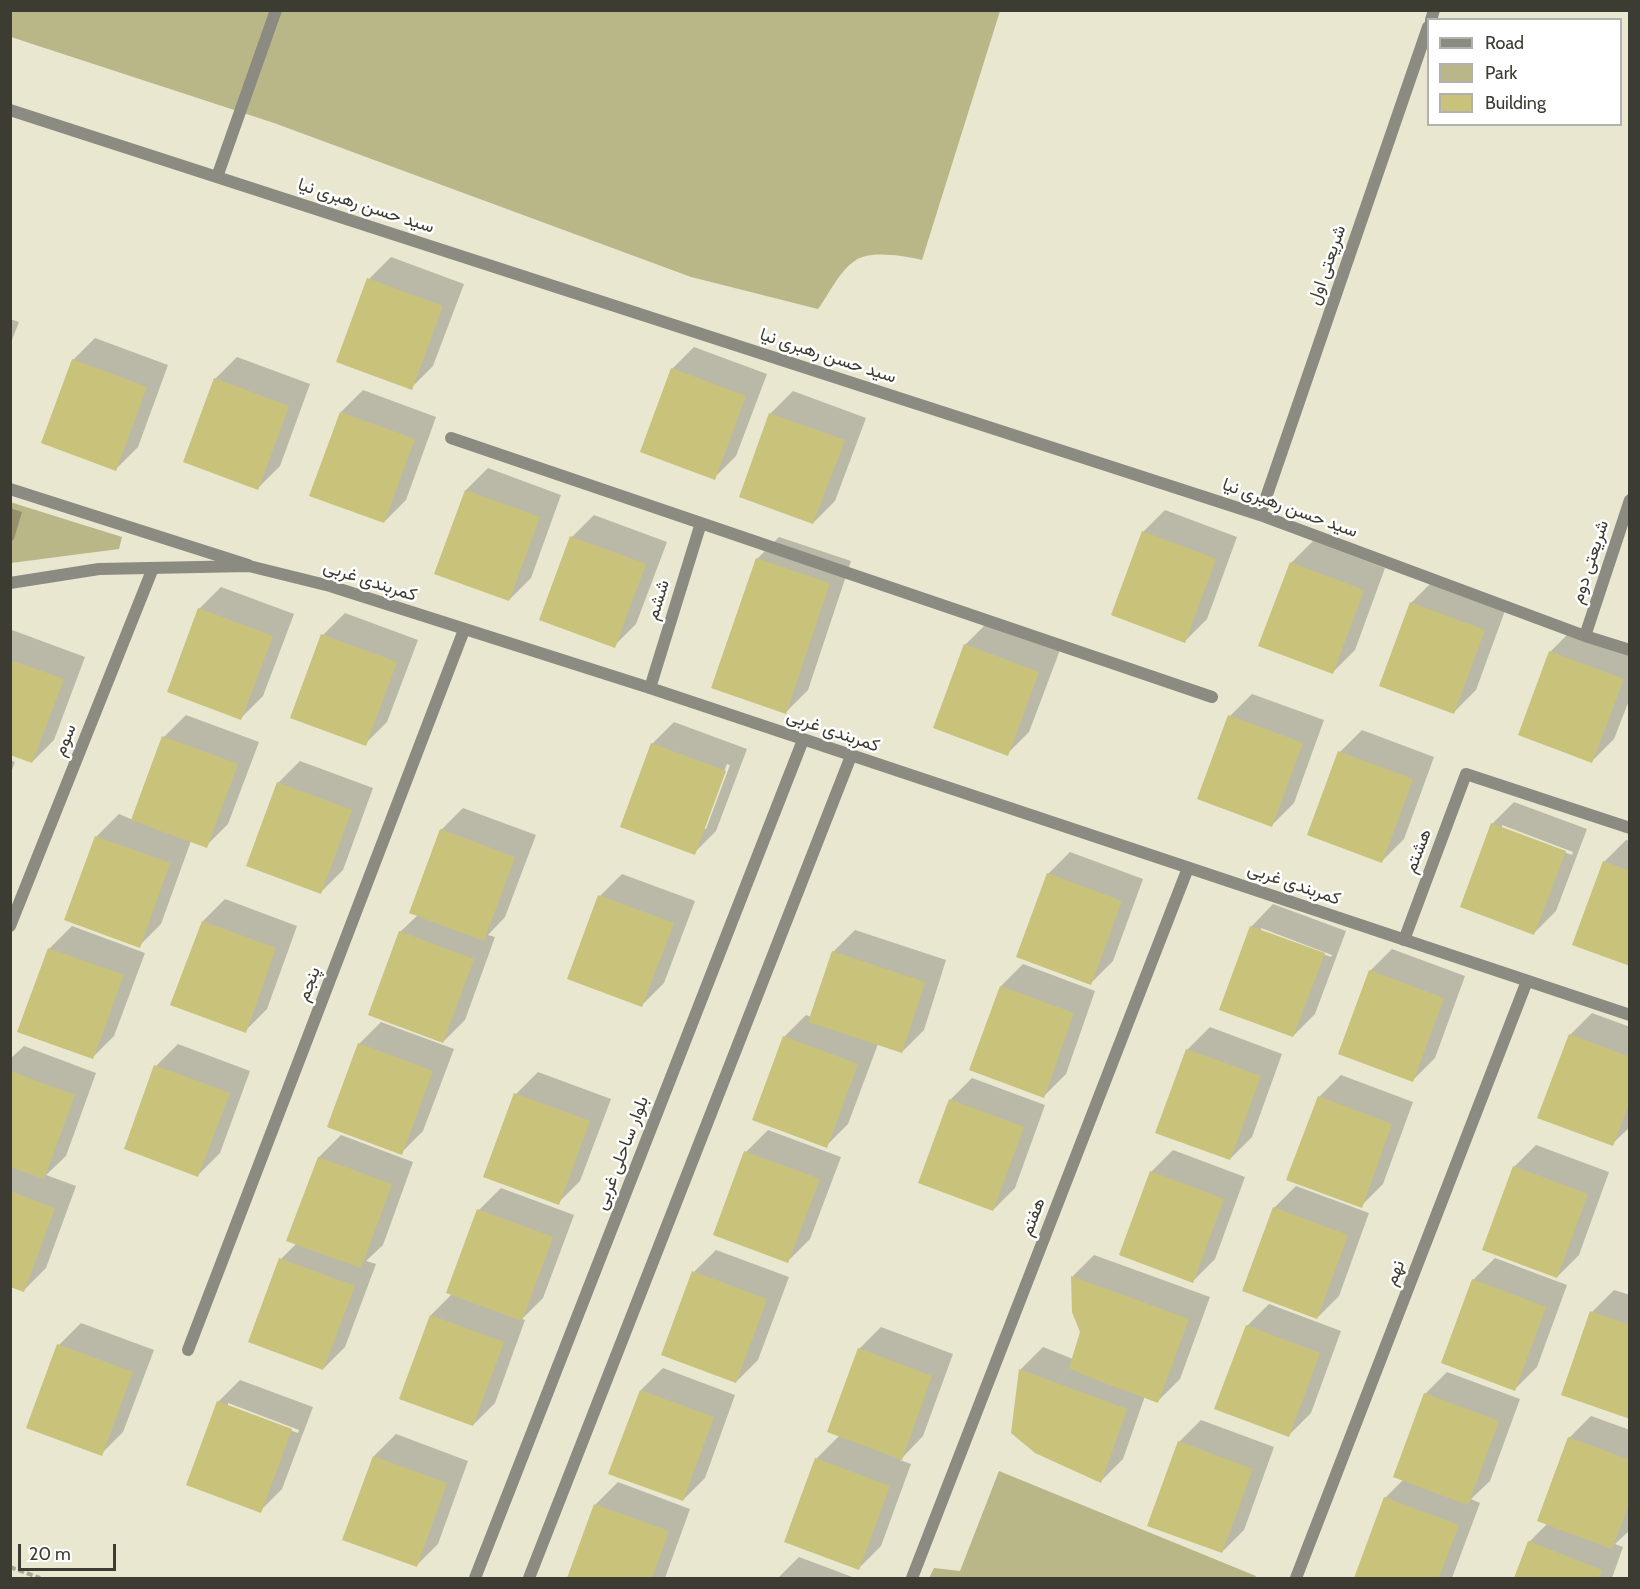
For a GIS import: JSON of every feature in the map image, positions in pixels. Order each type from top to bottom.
[{"type":"street","points":[[217,177],[276,10]]},
{"type":"street","name":"شریعتی اول","points":[[1260,515],[1427,30]]},
{"type":"street","name":"سید حسن رهبری نیا","points":[[10,110],[1260,515],[1585,636],[1629,650]]},
{"type":"street","points":[[452,438],[1212,697]]},
{"type":"street","points":[[10,489],[249,566]]},
{"type":"street","name":"شریعتی دوم","points":[[1585,636],[1629,500]]},
{"type":"street","name":"ششم","points":[[650,688],[700,523]]},
{"type":"street","name":"کمربندی غربی","points":[[10,583],[99,569],[249,566],[330,586],[650,688],[1629,1015]]},
{"type":"street","name":"سوم","points":[[10,926],[153,568]]},
{"type":"street","name":"پنجم","points":[[188,1350],[464,630]]},
{"type":"street","name":"بلوار ساحلی غربی","points":[[475,1578],[803,740]]},
{"type":"street","points":[[529,1578],[851,756]]},
{"type":"street","name":"هشتم","points":[[1404,940],[1466,774],[1629,828]]},
{"type":"street","name":"هفتم","points":[[912,1578],[1188,868]]},
{"type":"street","name":"نهم","points":[[1296,1578],[1527,981]]},
{"type":"path","points":[[10,1568],[40,1578]]},
{"type":"green space","points":[[11,10],[1000,11],[922,260],[879,255],[862,257],[840,276],[818,309],[691,277],[274,123],[11,37]]},
{"type":"green space","points":[[10,502],[122,537],[119,549],[11,563]]},
{"type":"green space","points":[[999,1471],[1256,1576],[1255,1578],[929,1578],[934,1568],[960,1571]]},
{"type":"building","points":[[367,278],[443,306],[412,390],[336,362]]},
{"type":"building","points":[[72,359],[147,387],[116,471],[41,443]]},
{"type":"building","points":[[671,368],[746,396],[715,480],[640,452]]},
{"type":"building","points":[[214,378],[289,406],[258,490],[183,462]]},
{"type":"building","points":[[340,412],[415,439],[384,523],[309,496]]},
{"type":"building","points":[[769,413],[845,440],[813,524],[739,497]]},
{"type":"building","points":[[465,490],[540,517],[509,601],[434,574]]},
{"type":"building","points":[[1142,531],[1216,559],[1185,643],[1111,615]]},
{"type":"building","points":[[570,536],[646,564],[615,648],[539,620]]},
{"type":"building","points":[[756,558],[830,583],[786,714],[711,688]]},
{"type":"building","points":[[1290,562],[1364,590],[1333,674],[1258,646]]},
{"type":"building","points":[[1410,602],[1485,630],[1454,714],[1379,686]]},
{"type":"building","points":[[198,608],[273,636],[241,720],[167,692]]},
{"type":"building","points":[[321,634],[397,662],[366,746],[290,718]]},
{"type":"building","points":[[964,644],[1039,672],[1008,756],[933,728]]},
{"type":"building","points":[[1549,651],[1624,679],[1592,763],[1518,735]]},
{"type":"building","points":[[10,660],[64,679],[32,763],[10,755]]},
{"type":"building","points":[[1228,715],[1303,743],[1272,827],[1197,799]]},
{"type":"building","points":[[162,736],[238,764],[207,848],[131,820]]},
{"type":"building","points":[[651,743],[726,771],[695,855],[620,827]]},
{"type":"building","points":[[1338,751],[1413,779],[1382,863],[1307,835]]},
{"type":"building","points":[[277,782],[352,810],[321,894],[246,866]]},
{"type":"building","points":[[1491,823],[1566,851],[1534,935],[1460,907]]},
{"type":"building","points":[[440,829],[515,857],[484,941],[409,913]]},
{"type":"building","points":[[95,836],[170,863],[140,948],[64,920]]},
{"type":"building","points":[[1603,861],[1630,871],[1630,966],[1572,945]]},
{"type":"building","points":[[1047,873],[1122,901],[1091,985],[1016,957]]},
{"type":"building","points":[[598,895],[674,923],[642,1007],[567,979]]},
{"type":"building","points":[[202,921],[276,948],[246,1033],[170,1005]]},
{"type":"building","points":[[1250,926],[1325,953],[1293,1037],[1219,1010]]},
{"type":"building","points":[[399,931],[474,959],[443,1043],[368,1015]]},
{"type":"building","points":[[48,948],[124,975],[93,1059],[17,1032]]},
{"type":"building","points":[[832,951],[925,982],[902,1053],[808,1022]]},
{"type":"building","points":[[1369,970],[1444,998],[1413,1082],[1338,1054]]},
{"type":"building","points":[[1000,986],[1074,1013],[1044,1098],[969,1070]]},
{"type":"building","points":[[1569,1034],[1630,1057],[1630,1101],[1613,1146],[1537,1118]]},
{"type":"building","points":[[783,1036],[858,1064],[827,1148],[752,1120]]},
{"type":"building","points":[[358,1043],[433,1071],[402,1155],[327,1127]]},
{"type":"building","points":[[1186,1049],[1261,1076],[1230,1160],[1155,1133]]},
{"type":"building","points":[[154,1065],[230,1093],[198,1177],[124,1149]]},
{"type":"building","points":[[10,1071],[75,1095],[44,1179],[10,1167]]},
{"type":"building","points":[[514,1093],[590,1121],[559,1205],[483,1177]]},
{"type":"building","points":[[1318,1096],[1392,1124],[1362,1208],[1286,1180]]},
{"type":"building","points":[[949,1099],[1024,1127],[993,1211],[918,1183]]},
{"type":"building","points":[[744,1151],[820,1179],[788,1263],[713,1235]]},
{"type":"building","points":[[318,1157],[392,1184],[361,1268],[286,1241]]},
{"type":"building","points":[[1513,1166],[1588,1194],[1557,1278],[1482,1250]]},
{"type":"building","points":[[1150,1171],[1224,1199],[1193,1283],[1119,1255]]},
{"type":"building","points":[[10,1191],[55,1208],[24,1292],[10,1287]]},
{"type":"building","points":[[1273,1207],[1348,1235],[1317,1319],[1242,1291]]},
{"type":"building","points":[[477,1209],[553,1237],[522,1321],[446,1293]]},
{"type":"building","points":[[279,1258],[355,1286],[323,1370],[248,1342]]},
{"type":"building","points":[[692,1271],[767,1299],[736,1383],[661,1355]]},
{"type":"building","points":[[1071,1276],[1189,1319],[1158,1403],[1069,1368],[1080,1332],[1072,1312]]},
{"type":"building","points":[[1472,1279],[1546,1307],[1515,1391],[1441,1363]]},
{"type":"building","points":[[1590,1311],[1630,1325],[1630,1419],[1561,1395]]},
{"type":"building","points":[[430,1315],[504,1342],[473,1426],[399,1399]]},
{"type":"building","points":[[1246,1325],[1320,1353],[1289,1437],[1214,1409]]},
{"type":"building","points":[[57,1344],[133,1372],[102,1456],[26,1428]]},
{"type":"building","points":[[858,1348],[932,1376],[902,1460],[827,1432]]},
{"type":"building","points":[[1019,1369],[1127,1409],[1101,1483],[1035,1453],[1011,1433]]},
{"type":"building","points":[[640,1390],[714,1417],[683,1501],[608,1474]]},
{"type":"building","points":[[1424,1393],[1499,1421],[1468,1505],[1393,1477]]},
{"type":"building","points":[[217,1401],[292,1429],[261,1513],[186,1485]]},
{"type":"building","points":[[1568,1437],[1630,1460],[1630,1502],[1612,1549],[1537,1521]]},
{"type":"building","points":[[1178,1441],[1253,1469],[1222,1553],[1147,1526]]},
{"type":"building","points":[[373,1456],[447,1483],[417,1567],[342,1540]]},
{"type":"building","points":[[815,1458],[890,1486],[859,1570],[784,1542]]},
{"type":"building","points":[[1384,1497],[1459,1525],[1439,1578],[1354,1578]]},
{"type":"building","points":[[594,1504],[669,1531],[652,1578],[567,1578]]},
{"type":"building","points":[[1528,1541],[1602,1570],[1599,1578],[1514,1578]]}]
